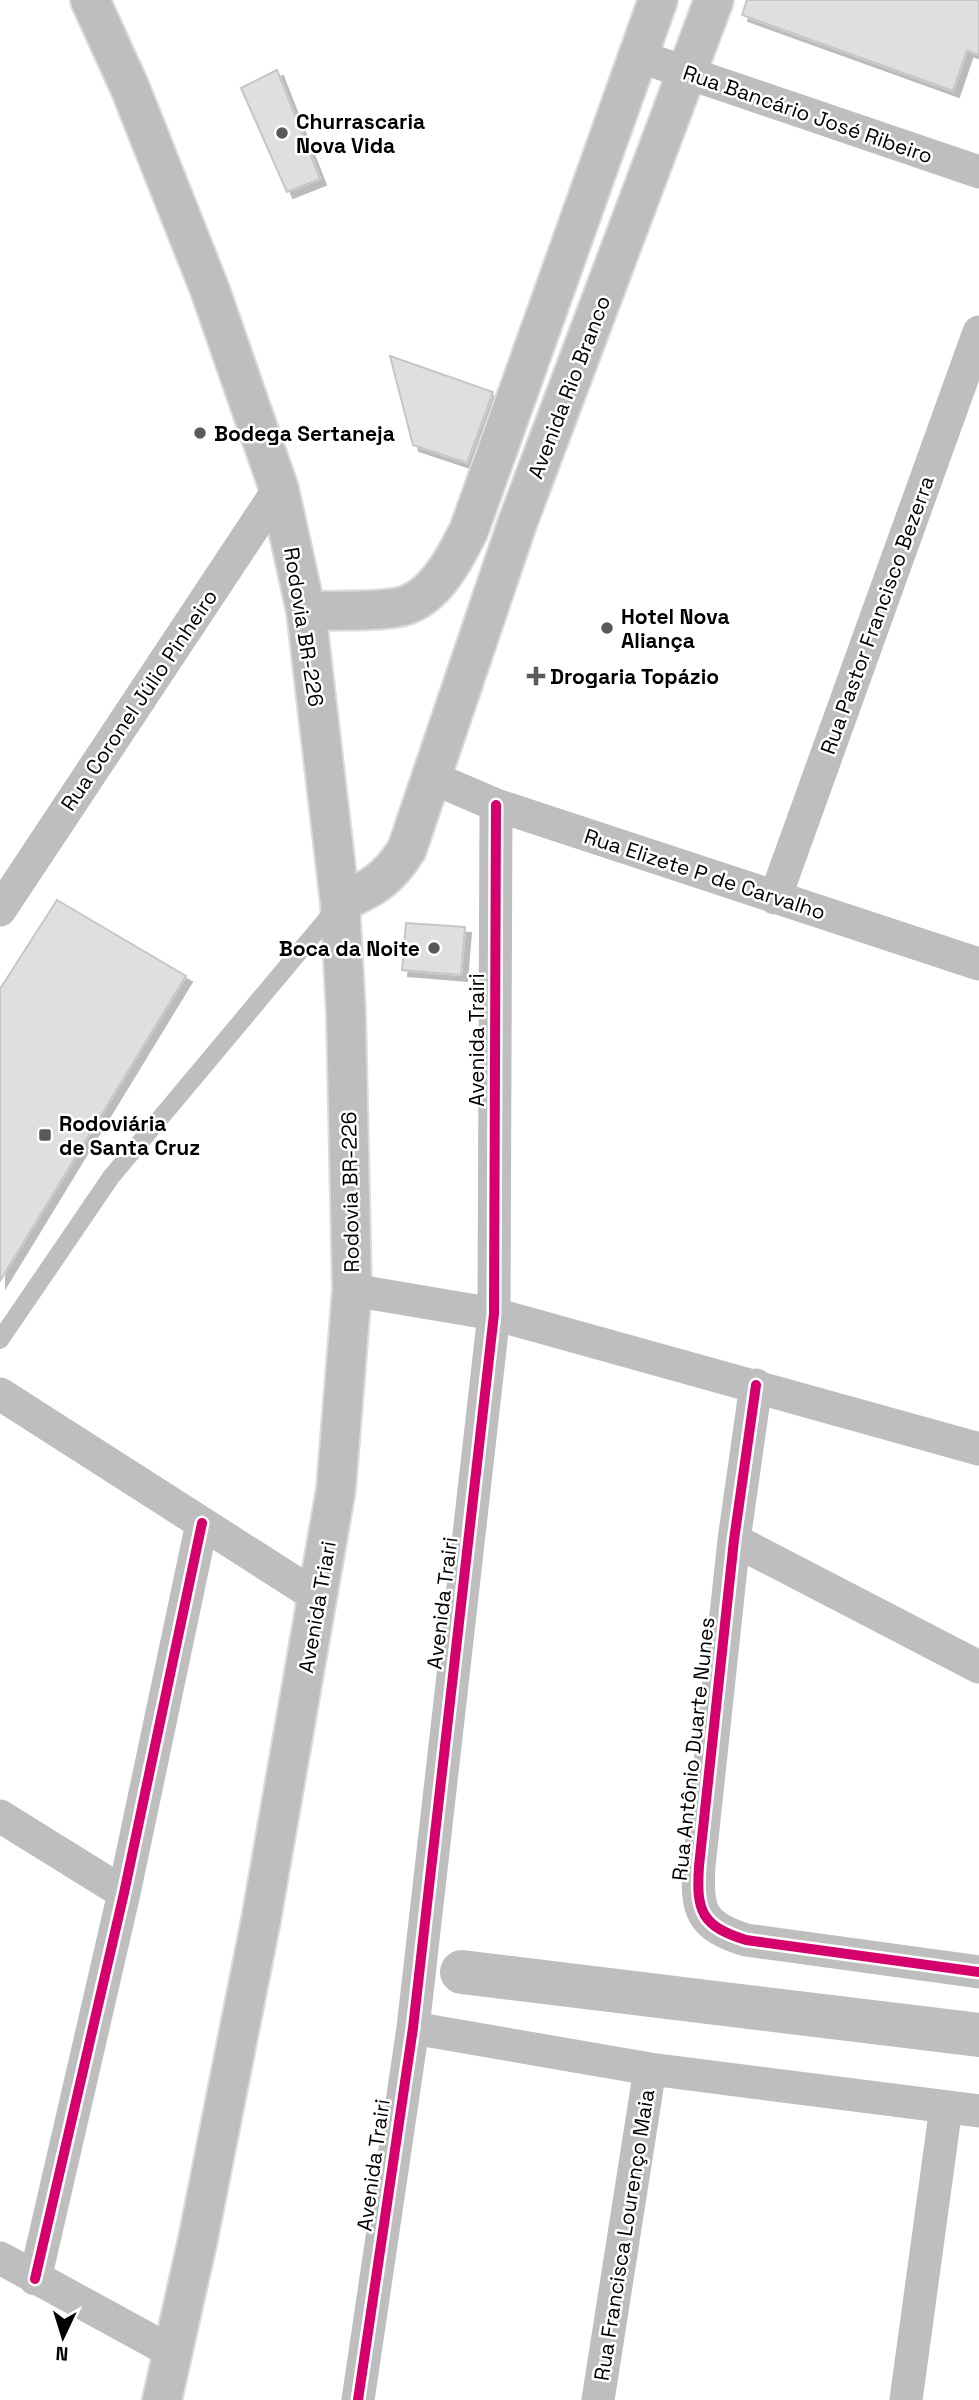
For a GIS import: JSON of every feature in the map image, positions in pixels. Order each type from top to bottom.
[{"type":"main road","name":"Rodovia BR-226","points":[[90,0],[130,88],[210,290],[279,489],[306,611],[340,903],[346,1014],[352,1290]]},
{"type":"main road","points":[[306,611],[391,608],[409,604],[427,592],[456,555],[469,530],[658,0]]},
{"type":"main road","name":"Avenida Rio Branco","points":[[340,903],[383,880],[396,867],[407,849],[517,524],[714,0]]},
{"type":"main road","name":"Avenida Triari","points":[[162,2400],[198,2239],[261,1920],[319,1598],[336,1489],[352,1290]]},
{"type":"street","name":"Rua Bancário José Ribeiro","points":[[638,55],[979,172]]},
{"type":"street","name":"Rua Pastor Francisco Bezerra","points":[[775,898],[979,332]]},
{"type":"street","name":"Rua Coronel Júlio Pinheiro","points":[[0,910],[279,489]]},
{"type":"street","name":"Rua Elizete P de Carvalho","points":[[433,778],[496,805],[979,964]]},
{"type":"street","name":"Avenida Trairi","points":[[358,2400],[413,2028],[494,1314],[496,805]]},
{"type":"street","points":[[352,1290],[494,1314],[979,1448]]},
{"type":"street","name":"Rua Antônio Duarte Nunes","points":[[756,1385],[734,1540],[699,1866],[699,1902],[704,1915],[722,1933],[746,1940],[979,1972]]},
{"type":"street","points":[[0,1394],[319,1598]]},
{"type":"street","points":[[35,2279],[124,1893],[202,1523]]},
{"type":"street","points":[[734,1540],[979,1667]]},
{"type":"street","points":[[0,1816],[124,1893]]},
{"type":"street","points":[[413,2028],[650,2069],[979,2110]]},
{"type":"street","name":"Rua Francisca Lourenço Maia","points":[[598,2400],[650,2069]]},
{"type":"street","points":[[906,2400],[946,2107]]},
{"type":"street","points":[[0,2258],[173,2352]]},
{"type":"lane","points":[[0,1340],[111,1177],[340,903]]},
{"type":"building","points":[[747,0],[979,0],[979,55],[967,50],[953,91],[742,15]]},
{"type":"building","name":"Churrascaria Nova Vida","points":[[277,70],[320,179],[287,192],[241,88]]},
{"type":"building","points":[[390,356],[493,392],[467,463],[413,445]]},
{"type":"building","name":"Rodoviária de Santa Cruz","points":[[57,900],[186,976],[0,1281],[0,989]]},
{"type":"building","name":"Boca da Noite","points":[[406,923],[465,927],[461,975],[402,970]]},
{"type":"waterway","points":[[462,1972],[979,2035]]},
{"type":"cycle path","points":[[358,2400],[413,2028],[494,1314],[496,805]]},
{"type":"cycle path","points":[[756,1385],[734,1540],[699,1866],[699,1895],[704,1915],[719,1929],[746,1940],[979,1972]]},
{"type":"cycle path","points":[[35,2279],[124,1893],[202,1523]]},
{"type":"place","name":"Churrascaria Nova Vida","points":[[282,133]]},
{"type":"place","name":"Bodega Sertaneja","points":[[200,433]]},
{"type":"place","name":"Hotel Nova Aliança","points":[[607,628]]},
{"type":"place","name":"Drogaria Topázio","points":[[536,676]]},
{"type":"place","name":"Boca da Noite","points":[[434,948]]},
{"type":"place","name":"Rodoviária de Santa Cruz","points":[[45,1135]]}]
